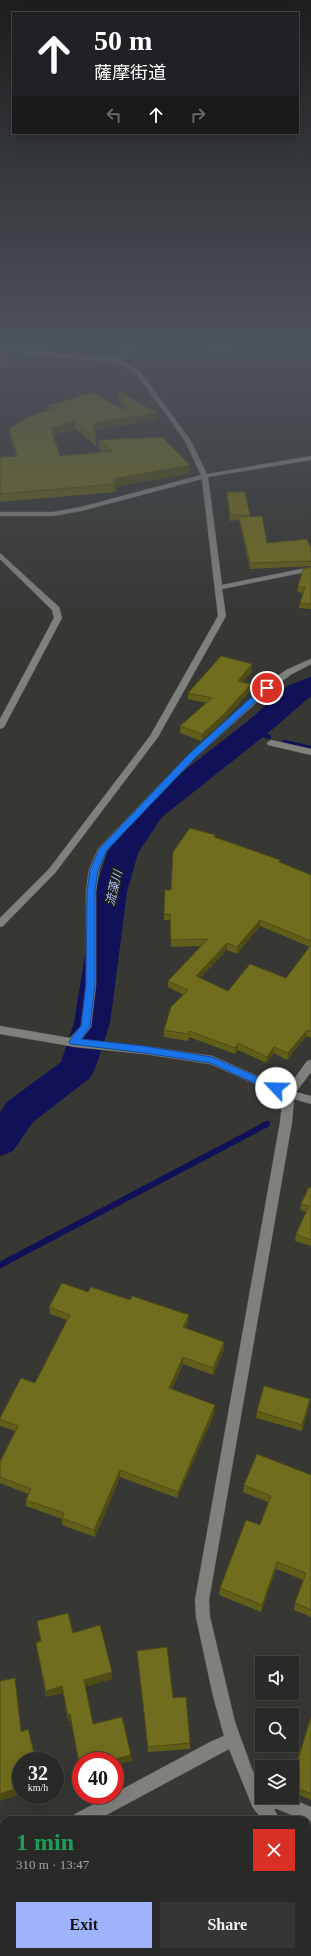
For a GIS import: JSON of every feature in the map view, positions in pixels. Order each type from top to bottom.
[{"type":"street","points":[[0,924],[52,870],[154,737],[221,612],[205,476],[184,435]]},
{"type":"street","points":[[0,514],[53,514],[81,509],[205,476],[311,458]]},
{"type":"street","points":[[0,556],[56,609],[58,618],[0,727]]},
{"type":"street","points":[[218,588],[311,569]]},
{"type":"street","points":[[75,1042],[86,1027],[91,984],[91,891],[94,870],[103,849],[192,756],[261,693],[289,672],[311,662]]},
{"type":"street","points":[[271,743],[311,752]]},
{"type":"street","points":[[0,1030],[75,1042],[212,1060],[289,1094],[311,1100]]},
{"type":"street","points":[[255,1792],[233,1740],[202,1617],[202,1600],[286,1122],[289,1094],[311,1064]]},
{"type":"street","points":[[88,1816],[215,1747],[233,1740]]},
{"type":"street","points":[[260,1804],[269,1816]]},
{"type":"street","points":[[284,1804],[311,1815]]},
{"type":"building","points":[[11,435],[53,435],[60,456],[112,451],[99,440],[162,437],[190,465],[113,479],[115,484],[0,494],[0,457],[17,456]]},
{"type":"building","points":[[227,492],[245,492],[250,515],[230,515]]},
{"type":"building","points":[[262,516],[267,543],[307,539],[311,548],[311,561],[250,563],[239,517]]},
{"type":"building","points":[[311,567],[311,604],[300,603],[305,587],[298,587],[303,569]]},
{"type":"building","points":[[221,656],[252,664],[238,681],[251,684],[223,715],[202,734],[180,726],[212,698],[188,693]]},
{"type":"building","points":[[190,828],[215,835],[214,837],[280,860],[279,862],[311,875],[311,941],[260,920],[237,947],[227,943],[196,976],[228,991],[250,964],[286,978],[311,945],[311,1031],[307,1030],[288,1053],[274,1047],[267,1057],[238,1043],[235,1048],[189,1031],[188,1034],[164,1030],[171,1007],[188,990],[168,981],[208,939],[171,940],[170,914],[164,914],[165,890],[171,890],[173,852]]},
{"type":"building","points":[[309,1187],[311,1188],[311,1240],[296,1234],[309,1206],[301,1204]]},
{"type":"building","points":[[62,1283],[88,1292],[91,1287],[130,1300],[132,1296],[189,1315],[183,1327],[224,1342],[213,1368],[183,1357],[169,1388],[215,1405],[178,1492],[120,1470],[94,1530],[62,1518],[64,1513],[26,1500],[31,1489],[0,1477],[0,1462],[18,1426],[0,1418],[21,1378],[35,1383],[70,1315],[49,1307]]},
{"type":"building","points":[[264,1386],[310,1399],[302,1425],[257,1411]]},
{"type":"building","points":[[257,1454],[311,1475],[311,1610],[295,1603],[306,1573],[277,1562],[262,1605],[220,1588],[246,1520],[260,1525],[271,1496],[244,1485]]},
{"type":"building","points":[[68,1613],[73,1633],[100,1625],[112,1672],[84,1680],[93,1724],[122,1717],[131,1755],[124,1757],[124,1752],[77,1752],[70,1714],[68,1715],[62,1686],[46,1691],[36,1643],[41,1641],[37,1621]]},
{"type":"building","points":[[167,1647],[173,1698],[186,1697],[190,1743],[148,1747],[137,1651]]},
{"type":"building","points":[[15,1678],[21,1732],[28,1729],[34,1752],[12,1752],[12,1790],[0,1794],[0,1681]]},
{"type":"building","points":[[311,1717],[311,1794],[299,1789],[298,1760]]},
{"type":"waterway","name":"流藻川","points":[[0,1141],[20,1112],[77,1069],[92,1023],[111,892],[123,853],[151,811],[258,727],[299,691],[311,685]]},
{"type":"waterway","points":[[258,727],[261,734],[269,737]]},
{"type":"waterway","points":[[284,742],[311,748]]},
{"type":"waterway","points":[[0,1265],[267,1124]]},
{"type":"route","points":[[267,688],[192,756],[103,849],[94,870],[91,891],[91,984],[86,1027],[73,1042],[212,1060],[276,1088]]}]
